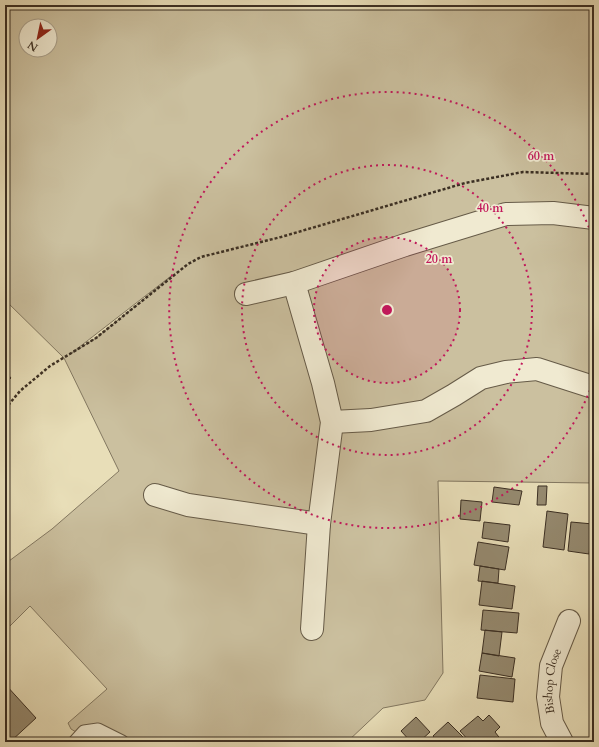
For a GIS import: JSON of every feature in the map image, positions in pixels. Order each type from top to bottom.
[{"type":"street","points":[[246,294],[294,283],[405,245],[506,214],[553,214],[594,218]]},
{"type":"street","points":[[294,283],[323,382],[332,422],[319,524],[312,628]]},
{"type":"street","points":[[332,422],[371,420],[426,411],[480,378],[506,372],[537,369],[594,387]]},
{"type":"street","points":[[155,495],[188,505],[319,524]]},
{"type":"street","name":"Bishop Close","points":[[562,742],[552,723],[548,697],[551,666],[569,621]]},
{"type":"lane","points":[[75,742],[84,732],[98,730],[122,742]]},
{"type":"path","points":[[5,409],[20,391],[50,366],[96,338],[188,264],[201,257],[281,236],[465,183],[523,172],[594,174]]},
{"type":"shaded area","points":[[5,5],[594,5],[594,483],[438,481],[443,673],[425,700],[383,708],[347,742],[122,742],[76,732],[71,729],[68,723],[107,689],[30,606],[5,631],[5,564],[52,529],[119,471],[64,358],[5,300]],"holes":[[[172,276],[96,338],[69,355]]]},
{"type":"building","points":[[5,371],[11,378],[5,384]]},
{"type":"building","points":[[538,486],[547,486],[546,505],[537,505]]},
{"type":"building","points":[[494,487],[522,491],[519,505],[492,502]]},
{"type":"building","points":[[461,500],[482,502],[480,521],[460,519]]},
{"type":"building","points":[[547,511],[568,514],[564,550],[543,547]]},
{"type":"building","points":[[484,522],[510,525],[508,542],[482,538]]},
{"type":"building","points":[[571,522],[593,524],[589,554],[568,551]]},
{"type":"building","points":[[478,542],[509,547],[505,570],[474,565]]},
{"type":"building","points":[[480,566],[499,569],[498,583],[478,581]]},
{"type":"building","points":[[482,581],[515,586],[512,609],[479,605]]},
{"type":"building","points":[[483,610],[519,613],[517,633],[481,630]]},
{"type":"building","points":[[485,630],[502,632],[499,656],[482,653]]},
{"type":"building","points":[[482,653],[515,658],[512,677],[479,671]]},
{"type":"building","points":[[480,675],[515,679],[513,702],[477,698]]},
{"type":"building","points":[[5,684],[36,718],[10,742],[5,742]]},
{"type":"building","points":[[489,715],[500,727],[495,732],[502,741],[501,742],[470,742],[460,731],[478,716],[483,721]]},
{"type":"building","points":[[416,717],[430,732],[419,742],[411,742],[401,731]]},
{"type":"building","points":[[448,722],[468,742],[438,742],[433,736]]}]
